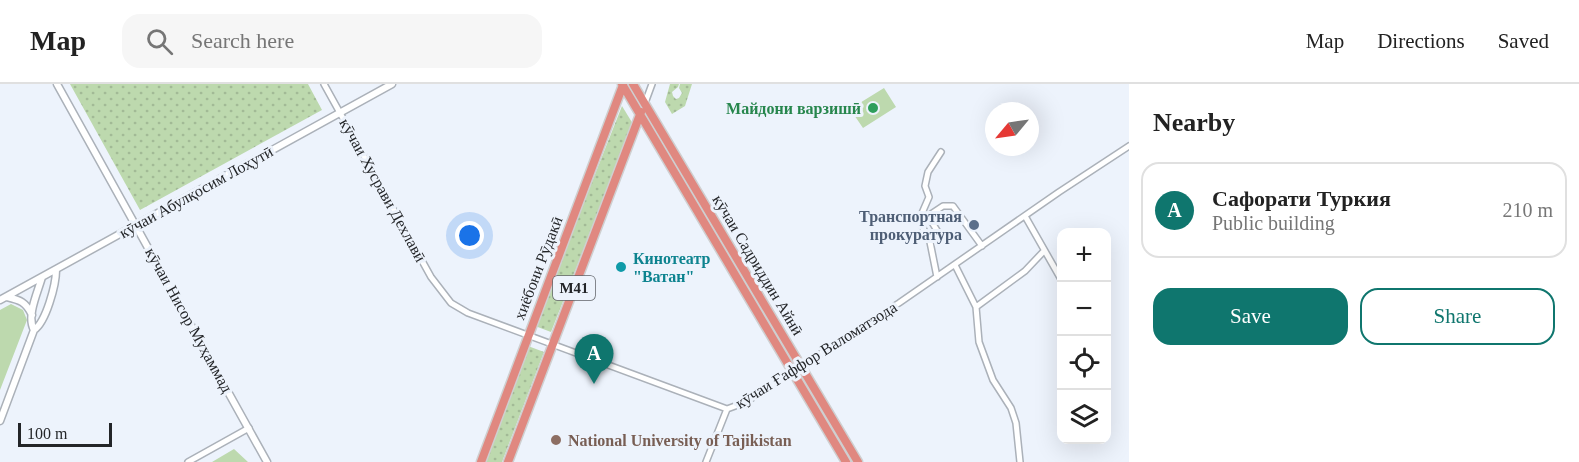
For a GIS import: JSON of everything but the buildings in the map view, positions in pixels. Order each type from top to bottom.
[{"type":"highway","name":"кӯчаи Садриддин Айнӣ","points":[[633,84],[793,372],[846,462]]},
{"type":"highway","name":"кӯчаи Садриддин Айнӣ","points":[[623,85],[801,366],[858,462]]},
{"type":"highway","name":"хиёбони Рӯдакӣ","points":[[481,462],[623,85]]},
{"type":"highway","points":[[640,115],[645,103]]},
{"type":"highway","name":"M41","points":[[508,462],[640,115]]},
{"type":"street","name":"кӯчаи Нисор Муҳаммад","points":[[57,84],[267,462]]},
{"type":"street","name":"кӯчаи Хусрави Дехлавӣ","points":[[324,84],[443,295]]},
{"type":"street","name":"кӯчаи Абулқосим Лоҳутӣ","points":[[3,298],[392,84]]},
{"type":"street","points":[[645,103],[652,84]]},
{"type":"street","name":"кӯчаи Ғаффор Валоматзода","points":[[443,295],[464,311],[727,409],[746,402],[793,372],[1129,146]]},
{"type":"street","points":[[937,277],[930,242],[919,220],[928,197],[925,186],[928,172],[941,152]]},
{"type":"street","points":[[938,232],[928,216],[943,206],[953,206],[982,246]]},
{"type":"street","points":[[1025,216],[1057,273]]},
{"type":"street","points":[[976,307],[1025,271],[1044,251]]},
{"type":"street","points":[[955,265],[976,307],[979,342],[993,380],[1011,408],[1016,423],[1020,462]]},
{"type":"street","points":[[0,421],[34,330],[41,324],[56,280],[56,270]]},
{"type":"street","points":[[34,330],[31,322],[32,315],[42,278]]},
{"type":"street","points":[[3,298],[21,300],[28,306],[32,315]]},
{"type":"street","points":[[706,462],[727,409]]},
{"type":"street","points":[[188,462],[249,428]]},
{"type":"green space","points":[[70,84],[308,84],[322,110],[140,210]]},
{"type":"green space","points":[[670,84],[679,84],[672,92],[676,99],[682,93],[679,88],[680,84],[692,84],[685,106],[672,114],[665,102]]},
{"type":"green space","name":"Майдони варзишӣ","points":[[884,88],[896,107],[863,128],[850,109]]},
{"type":"green space","points":[[622,106],[633,124],[551,332],[535,326]]},
{"type":"green space","points":[[11,304],[23,310],[27,320],[0,390],[0,310]]},
{"type":"green space","points":[[528,346],[544,352],[502,462],[484,462]]},
{"type":"green space","points":[[234,449],[248,462],[212,462]]},
{"type":"place","name":"Майдони варзишӣ","points":[[873,108]]},
{"type":"place","name":"Транспортная прокуратура","points":[[974,225]]},
{"type":"place","name":"Кинотеатр \"Ватан\"","points":[[621,267]]},
{"type":"place","name":"Сафорати Туркия","points":[[594,384]]},
{"type":"place","name":"National University of Tajikistan","points":[[556,440]]}]
